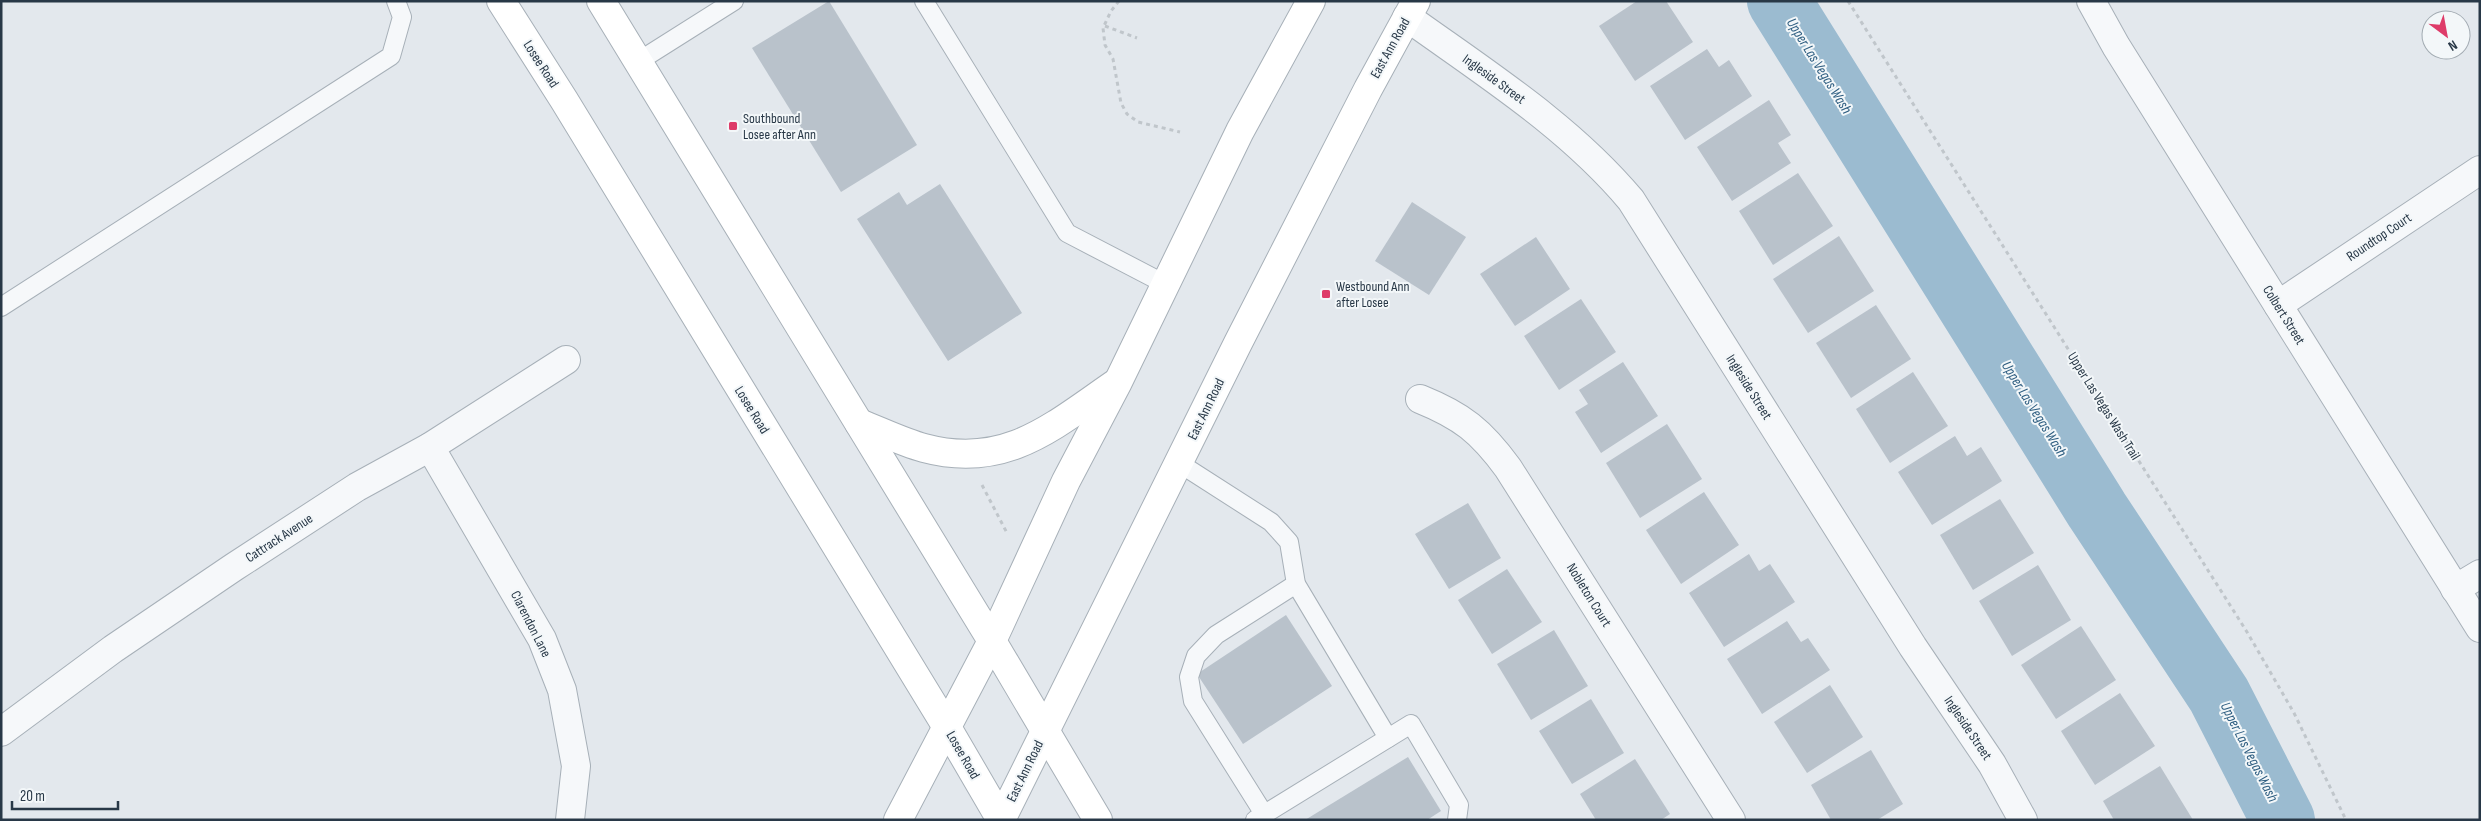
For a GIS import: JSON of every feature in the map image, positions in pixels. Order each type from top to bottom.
[{"type":"main road","name":"Losee Road","points":[[501,1],[564,100],[948,728],[1001,820]]},
{"type":"main road","points":[[601,1],[992,641],[1098,820]]},
{"type":"main road","points":[[898,820],[992,641],[1066,481],[1118,382],[1240,131],[1312,1]]},
{"type":"main road","name":"East Ann Road","points":[[1001,820],[1363,98],[1406,6]]},
{"type":"main road","points":[[859,423],[924,448],[974,454],[993,453],[1044,432],[1118,382]]},
{"type":"street","name":"Colbert Street","points":[[2092,2],[2122,55],[2480,628]]},
{"type":"street","name":"Ingleside Street","points":[[1406,6],[1551,122],[1607,172],[1631,200],[1908,639],[1992,764],[2023,820]]},
{"type":"street","name":"Roundtop Court","points":[[2278,305],[2480,170]]},
{"type":"street","name":"Cattrack Avenue","points":[[1,732],[112,649],[226,573],[357,487],[430,447],[566,360]]},
{"type":"street","name":"Nobleton Court","points":[[1420,399],[1463,420],[1493,447],[1731,820]]},
{"type":"street","name":"Clarendon Lane","points":[[430,447],[542,639],[562,690],[576,766],[570,820]]},
{"type":"street","points":[[2456,589],[2480,574]]},
{"type":"lane","points":[[1,307],[391,56],[402,17],[396,1]]},
{"type":"lane","points":[[639,61],[734,1]]},
{"type":"lane","points":[[924,1],[1067,233],[1165,284]]},
{"type":"lane","points":[[1179,463],[1271,522],[1289,542],[1296,584],[1388,738]]},
{"type":"lane","points":[[1296,584],[1216,635],[1196,656],[1189,677],[1193,701],[1260,817],[1411,724],[1459,805],[1457,820]]},
{"type":"path","points":[[1120,1],[1111,10],[1105,26],[1105,45],[1113,59],[1121,103],[1127,114],[1138,122],[1180,132]]},
{"type":"path","name":"Upper Las Vegas Wash Trail","points":[[1848,1],[2247,632],[2294,713],[2346,820]]},
{"type":"path","points":[[1105,26],[1137,38]]},
{"type":"path","points":[[980,480],[1009,537]]},
{"type":"building","points":[[829,1],[917,145],[841,192],[752,48]]},
{"type":"building","points":[[1637,1],[1666,1],[1693,42],[1635,81],[1599,26]]},
{"type":"building","points":[[1707,49],[1719,67],[1729,60],[1752,96],[1685,140],[1650,86]]},
{"type":"building","points":[[1769,100],[1791,135],[1778,143],[1791,163],[1732,201],[1697,147]]},
{"type":"building","points":[[1798,173],[1833,226],[1773,265],[1739,211]]},
{"type":"building","points":[[940,184],[1022,313],[948,361],[857,219],[899,192],[907,205]]},
{"type":"building","points":[[1412,202],[1466,237],[1429,295],[1375,261]]},
{"type":"building","points":[[1839,236],[1874,291],[1808,333],[1773,279]]},
{"type":"building","points":[[1536,237],[1570,289],[1515,326],[1480,274]]},
{"type":"building","points":[[1581,299],[1616,352],[1559,390],[1524,336]]},
{"type":"building","points":[[1876,305],[1911,359],[1851,398],[1816,343]]},
{"type":"building","points":[[1623,362],[1658,416],[1601,453],[1575,412],[1588,404],[1579,390]]},
{"type":"building","points":[[1913,372],[1948,426],[1890,463],[1856,409]]},
{"type":"building","points":[[1667,424],[1702,479],[1640,518],[1606,463]]},
{"type":"building","points":[[1955,436],[1967,456],[1981,447],[2002,481],[1932,525],[1898,472]]},
{"type":"building","points":[[1704,492],[1739,545],[1681,584],[1646,530]]},
{"type":"building","points":[[2000,499],[2034,553],[1973,590],[1940,535]]},
{"type":"building","points":[[1468,503],[1501,558],[1449,589],[1415,534]]},
{"type":"building","points":[[1749,554],[1759,571],[1770,564],[1795,602],[1724,647],[1689,593]]},
{"type":"building","points":[[2038,565],[2071,620],[2012,656],[1979,601]]},
{"type":"building","points":[[1507,569],[1542,622],[1492,654],[1458,600]]},
{"type":"building","points":[[1286,615],[1332,686],[1243,744],[1197,674]]},
{"type":"building","points":[[1787,621],[1801,642],[1808,638],[1830,670],[1762,714],[1727,659]]},
{"type":"building","points":[[2081,626],[2116,680],[2056,719],[2021,665]]},
{"type":"building","points":[[1554,630],[1588,686],[1531,720],[1497,664]]},
{"type":"building","points":[[1830,685],[1863,737],[1807,773],[1774,722]]},
{"type":"building","points":[[2120,693],[2155,746],[2095,785],[2061,731]]},
{"type":"building","points":[[1591,699],[1624,753],[1572,784],[1539,731]]},
{"type":"building","points":[[1871,750],[1903,804],[1877,820],[1831,820],[1811,785]]},
{"type":"building","points":[[1408,757],[1441,811],[1427,820],[1305,820]]},
{"type":"building","points":[[1635,759],[1670,814],[1661,820],[1596,820],[1580,794]]},
{"type":"building","points":[[2160,766],[2193,820],[2114,820],[2103,801]]},
{"type":"waterway","name":"Upper Las Vegas Wash","points":[[1779,1],[2097,510],[2219,695],[2283,820]]},
{"type":"place","name":"Southbound Losee after Ann","points":[[733,126]]},
{"type":"place","name":"Westbound Ann after Losee","points":[[1326,294]]}]
